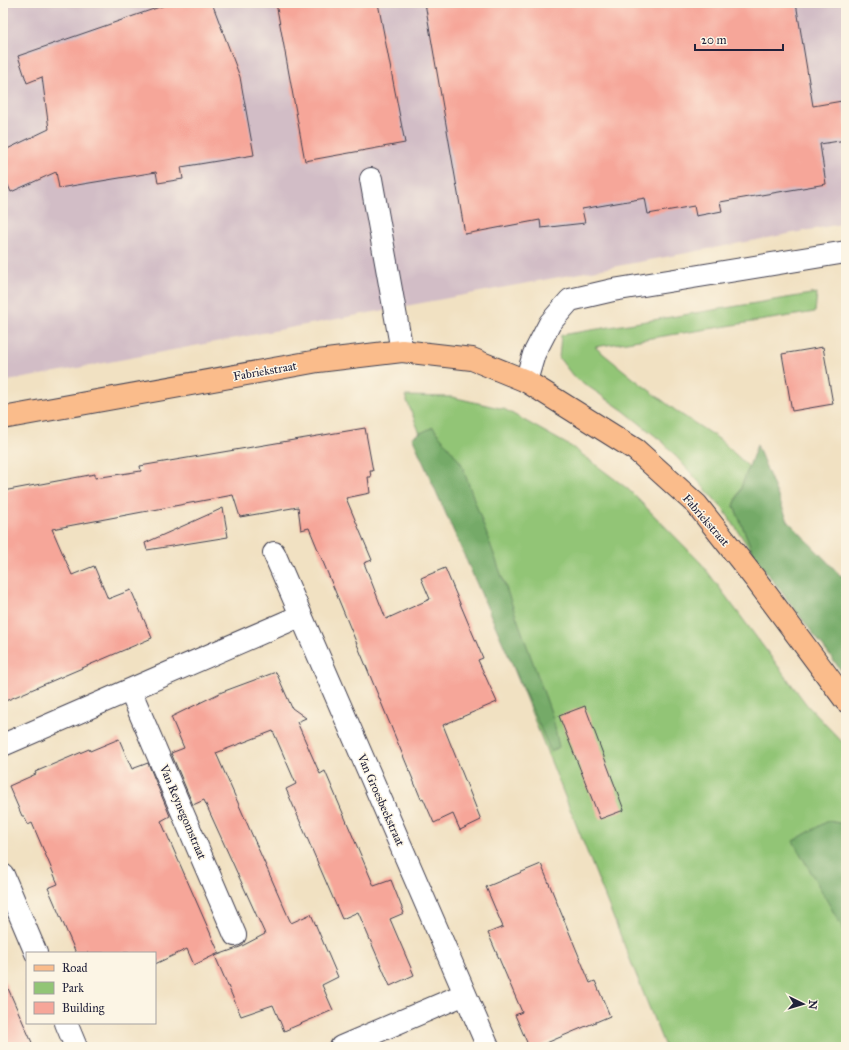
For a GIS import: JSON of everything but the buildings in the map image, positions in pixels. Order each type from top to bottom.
[{"type":"main road","name":"Fabriekstraat","points":[[3,418],[318,361],[402,351],[472,360],[526,382],[636,450],[697,505],[756,580],[846,701]]},
{"type":"street","points":[[371,179],[402,351]]},
{"type":"street","points":[[526,382],[534,354],[550,323],[570,300],[613,290],[846,252]]},
{"type":"street","name":"Van Groesbeekstraat","points":[[274,554],[488,1047]]},
{"type":"street","points":[[3,745],[300,616]]},
{"type":"street","name":"Van Reynegomstraat","points":[[130,690],[235,934]]},
{"type":"street","points":[[3,875],[36,952]]},
{"type":"street","points":[[341,1047],[465,994]]},
{"type":"street","points":[[66,1024],[76,1047]]},
{"type":"shaded area","points":[[3,3],[846,3],[846,223],[3,382]]},
{"type":"green space","points":[[817,293],[815,312],[595,347],[679,413],[719,439],[749,467],[734,506],[755,557],[724,510],[664,443],[624,411],[573,376],[559,358],[561,335]]},
{"type":"green space","points":[[405,396],[452,397],[504,409],[572,447],[628,489],[701,563],[807,705],[846,746],[846,1047],[665,1047]]},
{"type":"green space","points":[[433,427],[461,463],[553,718],[559,747],[551,752],[412,437]]},
{"type":"green space","points":[[757,445],[788,521],[841,576],[846,573],[846,677],[755,557],[734,506]]},
{"type":"green space","points":[[828,821],[846,824],[846,934],[793,841]]}]
